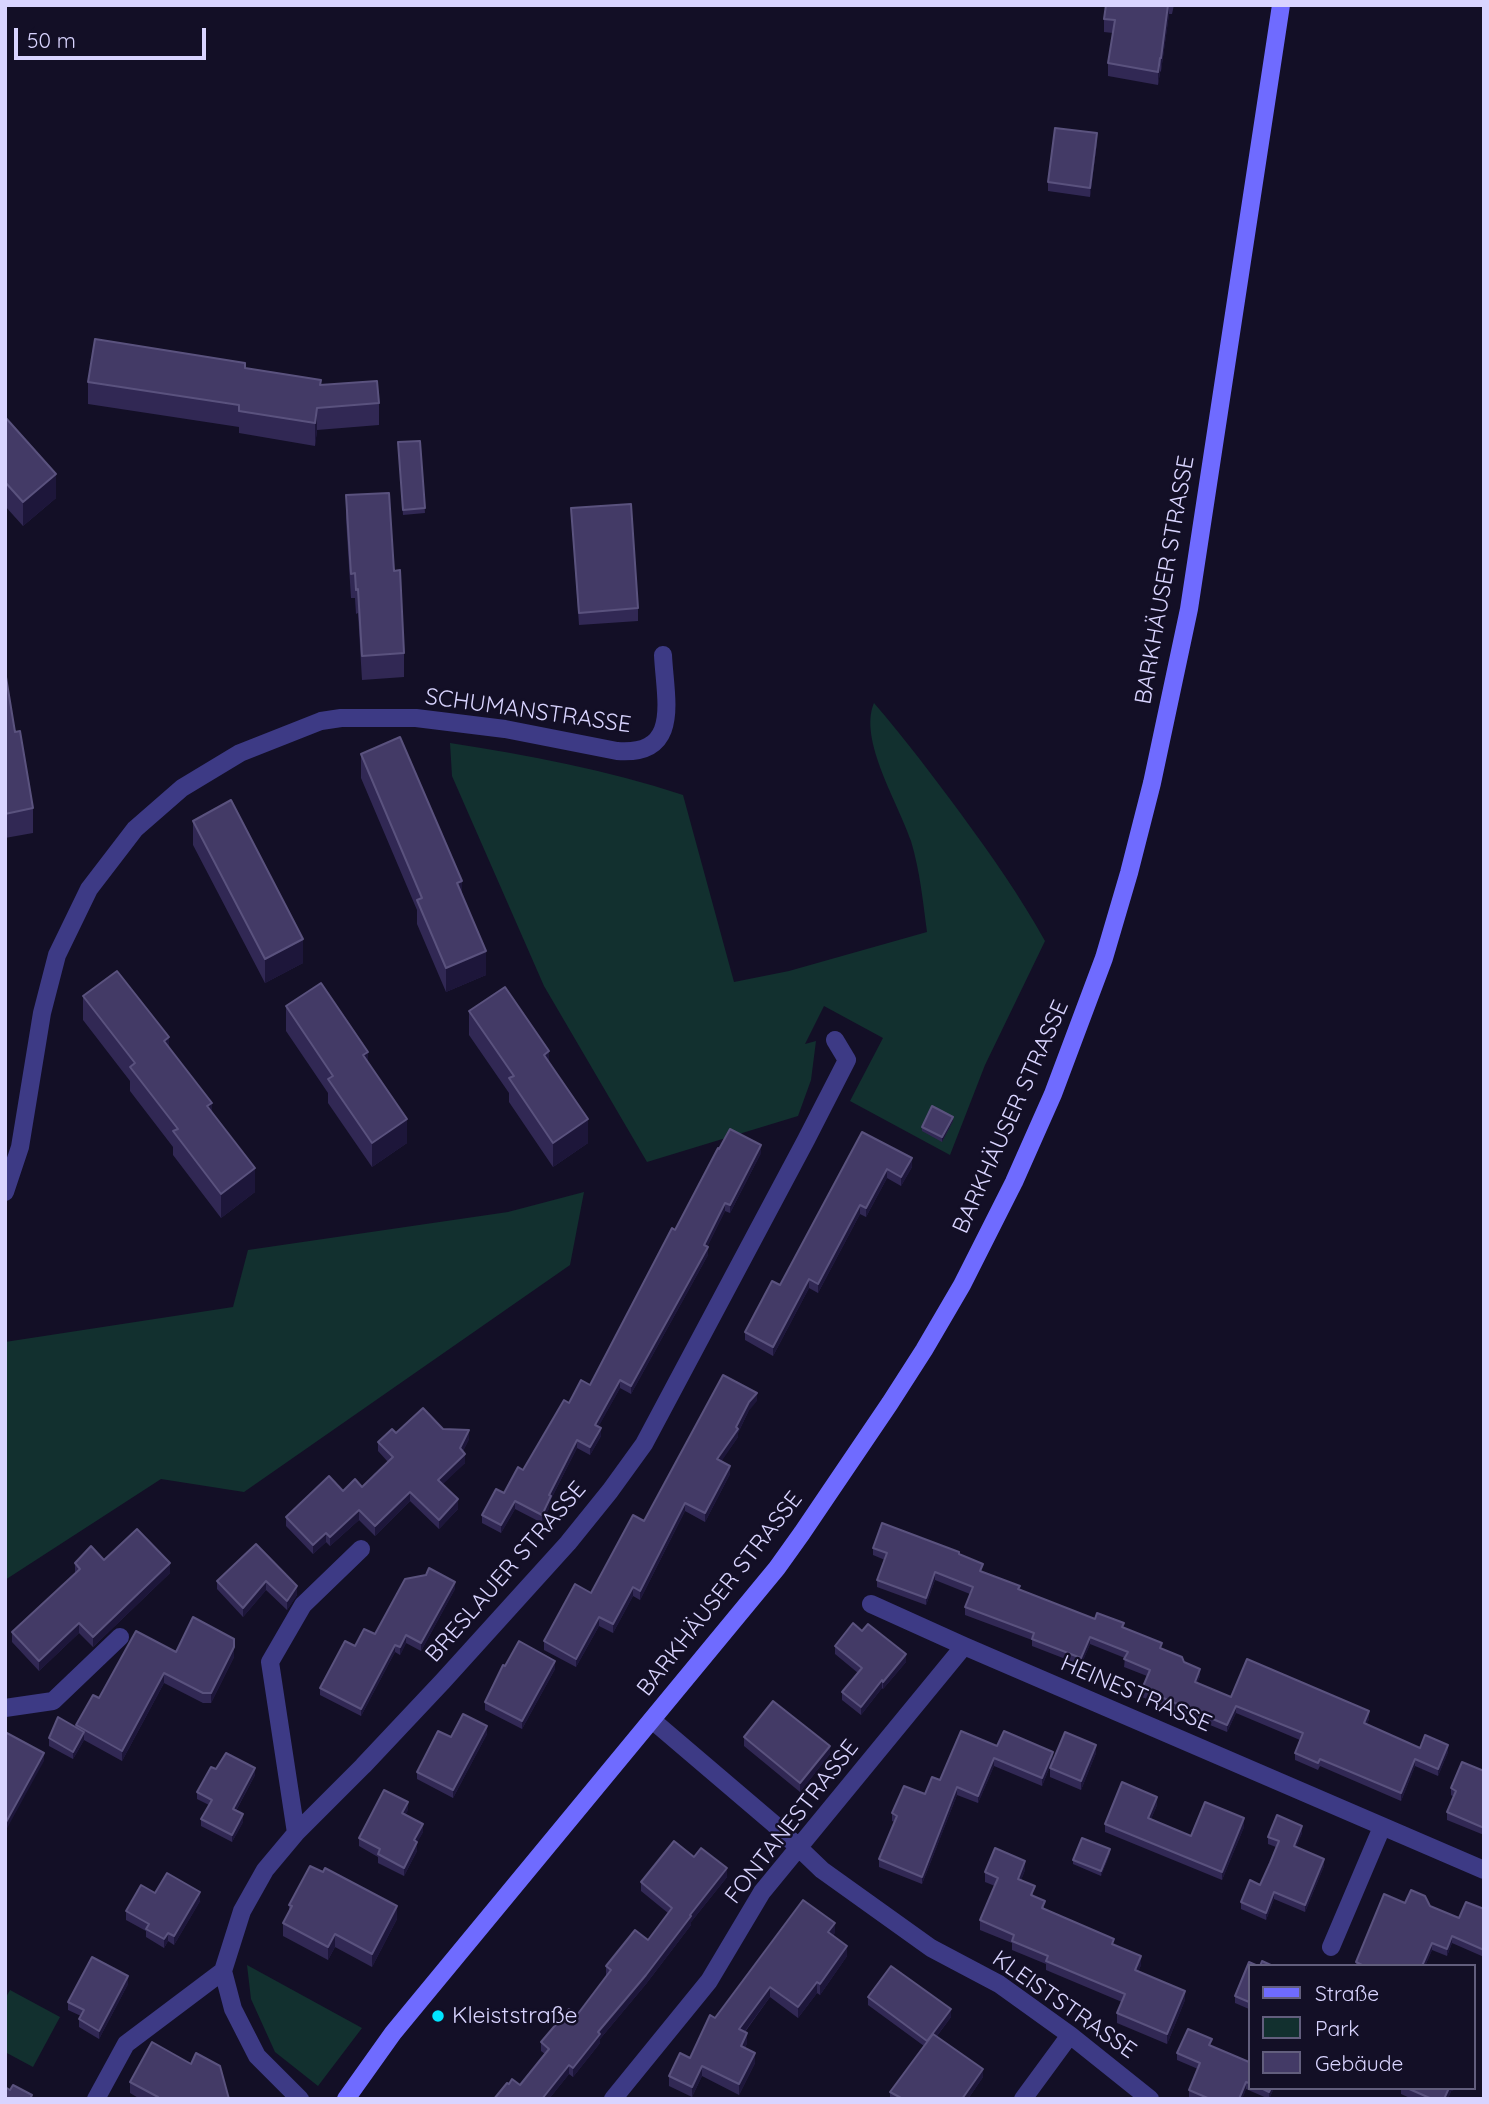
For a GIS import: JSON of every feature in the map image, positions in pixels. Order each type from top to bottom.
[{"type":"street","name":"BARKHÄUSER STRASSE","points":[[346,2099],[393,2033],[783,1559],[924,1350],[973,1264],[1014,1182],[1053,1094],[1104,958],[1152,783],[1189,609],[1281,5]]},
{"type":"street","name":"SCHUMANSTRASSE","points":[[5,1192],[20,1147],[42,1013],[57,955],[89,889],[135,829],[182,788],[240,752],[321,721],[341,718],[428,720],[505,729],[634,752],[648,748],[660,739],[666,722],[663,655]]},
{"type":"street","name":"BRESLAUER STRASSE","points":[[223,1971],[242,1910],[265,1870],[296,1833],[443,1681],[568,1543],[643,1444],[847,1060],[835,1040]]},
{"type":"street","points":[[296,1833],[270,1662],[303,1605],[361,1549]]},
{"type":"street","name":"HEINESTRASSE","points":[[871,1604],[1484,1870]]},
{"type":"street","points":[[5,1708],[53,1701],[120,1637]]},
{"type":"street","name":"FONTANESTRASSE","points":[[613,2099],[709,1981],[762,1892],[964,1646]]},
{"type":"street","name":"KLEISTSTRASSE","points":[[652,1720],[822,1870],[931,1948],[999,1984],[1070,2035],[1150,2099]]},
{"type":"street","points":[[1331,1947],[1382,1827]]},
{"type":"street","points":[[96,2099],[126,2044],[223,1971],[233,2009],[257,2056],[300,2099]]},
{"type":"street","points":[[1023,2099],[1070,2035]]},
{"type":"green space","points":[[874,703],[972,829],[1045,941],[985,1065],[950,1155],[850,1101],[883,1038],[824,1006],[805,1044],[816,1041],[811,1080],[798,1116],[647,1162],[544,986],[452,776],[450,743],[568,764],[683,795],[734,982],[789,971],[927,932],[911,841],[882,772],[871,735]]},
{"type":"green space","points":[[584,1192],[570,1265],[244,1492],[161,1479],[5,1580],[5,1342],[233,1307],[248,1250],[508,1212]]},
{"type":"green space","points":[[247,1965],[362,2028],[318,2086],[275,2052],[251,1999]]},
{"type":"green space","points":[[10,1990],[60,2017],[33,2067],[5,2052],[5,1999]]},
{"type":"building","points":[[1106,5],[1168,5],[1158,72],[1108,63],[1115,20],[1104,19]]},
{"type":"building","points":[[1055,128],[1097,133],[1090,188],[1048,182]]},
{"type":"building","points":[[95,339],[245,363],[245,368],[321,380],[320,385],[377,381],[379,403],[317,408],[315,423],[239,411],[239,405],[88,382]]},
{"type":"building","points":[[5,417],[56,474],[23,502],[5,482]]},
{"type":"building","points":[[420,441],[425,508],[403,510],[398,442]]},
{"type":"building","points":[[389,493],[394,571],[400,570],[404,653],[362,656],[358,589],[356,590],[355,573],[351,574],[346,495]]},
{"type":"building","points":[[631,504],[638,608],[579,613],[571,508]]},
{"type":"building","points":[[5,671],[15,732],[20,731],[33,808],[5,814]]},
{"type":"building","points":[[400,737],[462,881],[457,883],[486,951],[446,968],[417,900],[422,898],[361,754]]},
{"type":"building","points":[[231,800],[303,939],[265,959],[193,821]]},
{"type":"building","points":[[117,971],[169,1037],[164,1041],[212,1103],[207,1106],[255,1168],[221,1194],[173,1131],[178,1129],[130,1067],[135,1063],[83,996]]},
{"type":"building","points":[[321,983],[368,1052],[363,1055],[407,1119],[372,1143],[328,1079],[333,1076],[286,1006]]},
{"type":"building","points":[[505,987],[549,1051],[544,1055],[588,1119],[553,1143],[509,1078],[514,1076],[469,1011]]},
{"type":"building","points":[[932,1106],[953,1117],[942,1137],[922,1127]]},
{"type":"building","points":[[730,1129],[761,1145],[730,1205],[725,1203],[704,1245],[708,1247],[631,1386],[620,1380],[595,1425],[601,1428],[590,1447],[577,1440],[549,1495],[551,1496],[542,1515],[515,1501],[501,1525],[482,1515],[496,1489],[504,1493],[518,1467],[523,1470],[564,1400],[569,1403],[581,1380],[590,1385],[672,1228],[675,1230]]},
{"type":"building","points":[[862,1132],[912,1158],[901,1177],[887,1169],[866,1208],[860,1205],[818,1284],[809,1279],[773,1347],[745,1332],[772,1281],[780,1285]]},
{"type":"building","points":[[723,1375],[757,1393],[749,1402],[736,1427],[738,1429],[717,1459],[730,1466],[705,1513],[685,1503],[640,1591],[633,1587],[613,1624],[599,1617],[576,1659],[544,1641],[575,1584],[591,1593],[633,1515],[644,1521]]},
{"type":"building","points":[[423,1408],[443,1429],[469,1430],[460,1448],[465,1454],[438,1480],[458,1499],[439,1520],[410,1492],[375,1526],[359,1510],[330,1537],[326,1533],[313,1545],[286,1517],[329,1476],[343,1491],[355,1479],[362,1487],[393,1457],[378,1442],[392,1429],[396,1433]]},
{"type":"building","points":[[882,1523],[959,1552],[983,1564],[980,1571],[1020,1586],[1018,1589],[1095,1619],[1097,1613],[1124,1623],[1122,1627],[1162,1643],[1160,1648],[1182,1657],[1184,1662],[1200,1669],[1195,1682],[1231,1697],[1247,1659],[1369,1711],[1364,1723],[1420,1748],[1425,1735],[1448,1745],[1438,1769],[1415,1759],[1401,1793],[1320,1759],[1318,1763],[1295,1753],[1303,1733],[1236,1706],[1227,1725],[1142,1689],[1150,1670],[1124,1659],[1128,1652],[1090,1637],[1081,1658],[1032,1639],[1034,1633],[965,1607],[973,1587],[935,1572],[926,1598],[877,1580],[887,1553],[873,1548]]},
{"type":"building","points":[[137,1529],[170,1563],[93,1637],[79,1623],[39,1661],[12,1632],[80,1569],[75,1563],[91,1546],[104,1560]]},
{"type":"building","points":[[256,1544],[297,1586],[287,1601],[266,1581],[243,1608],[217,1581]]},
{"type":"building","points":[[429,1568],[455,1582],[421,1643],[406,1635],[400,1647],[395,1645],[361,1709],[320,1688],[345,1641],[355,1646],[364,1629],[375,1634],[405,1579],[426,1575]]},
{"type":"building","points":[[193,1617],[234,1639],[234,1647],[211,1693],[203,1693],[164,1673],[122,1751],[76,1725],[93,1695],[99,1698],[136,1631],[176,1652]]},
{"type":"building","points":[[853,1623],[862,1631],[868,1624],[906,1654],[861,1707],[842,1692],[862,1668],[835,1646]]},
{"type":"building","points":[[519,1641],[555,1661],[522,1721],[485,1702],[503,1665],[505,1666]]},
{"type":"building","points":[[773,1701],[830,1746],[800,1783],[744,1737]]},
{"type":"building","points":[[463,1714],[487,1726],[453,1790],[417,1772],[438,1731],[451,1737]]},
{"type":"building","points":[[58,1717],[84,1732],[73,1752],[49,1738]]},
{"type":"building","points":[[961,1731],[997,1746],[1004,1731],[1053,1752],[1042,1778],[994,1758],[978,1796],[957,1787],[922,1877],[879,1859],[897,1816],[892,1813],[904,1786],[925,1794],[932,1777],[940,1780]]},
{"type":"building","points":[[5,1732],[44,1753],[5,1824]]},
{"type":"building","points":[[1065,1732],[1096,1745],[1081,1781],[1050,1768]]},
{"type":"building","points":[[226,1753],[255,1768],[233,1809],[243,1814],[232,1835],[201,1819],[212,1800],[197,1792],[211,1767],[216,1769]]},
{"type":"building","points":[[1462,1762],[1484,1771],[1484,1828],[1447,1812],[1456,1791],[1451,1788]]},
{"type":"building","points":[[1122,1782],[1157,1797],[1148,1818],[1191,1836],[1205,1802],[1244,1818],[1222,1872],[1105,1824]]},
{"type":"building","points":[[384,1790],[408,1802],[402,1813],[423,1824],[404,1868],[378,1854],[380,1849],[359,1838]]},
{"type":"building","points":[[1277,1815],[1302,1826],[1294,1846],[1324,1859],[1305,1905],[1274,1892],[1266,1913],[1241,1902],[1250,1880],[1260,1885],[1270,1863],[1279,1841],[1268,1837]]},
{"type":"building","points":[[1082,1838],[1110,1849],[1101,1871],[1073,1860]]},
{"type":"building","points":[[674,1841],[694,1857],[701,1848],[727,1868],[646,1975],[598,2032],[600,2034],[573,2068],[569,2065],[542,2099],[494,2099],[512,2079],[520,2085],[549,2049],[541,2042],[569,2009],[577,2015],[611,1970],[606,1966],[635,1930],[648,1940],[672,1908],[641,1882]]},
{"type":"building","points":[[995,1848],[1025,1861],[1018,1879],[1035,1886],[1031,1895],[1045,1901],[1042,1908],[1114,1939],[1112,1944],[1141,1956],[1135,1970],[1185,1991],[1167,2034],[1117,2013],[1125,1994],[1046,1961],[1048,1956],[1012,1941],[1014,1935],[980,1920],[998,1878],[985,1872]]},
{"type":"building","points":[[310,1866],[323,1872],[325,1868],[397,1906],[372,1954],[335,1934],[328,1947],[283,1923],[292,1906],[289,1905]]},
{"type":"building","points":[[167,1873],[200,1892],[174,1936],[168,1933],[164,1939],[146,1929],[149,1924],[126,1911],[141,1885],[155,1893]]},
{"type":"building","points":[[1411,1890],[1425,1896],[1430,1906],[1459,1918],[1466,1902],[1484,1909],[1484,1950],[1452,1936],[1447,1949],[1432,1943],[1423,1964],[1356,1962],[1384,1894],[1405,1903]]},
{"type":"building","points":[[803,1900],[835,1923],[828,1932],[847,1946],[820,1984],[817,1982],[798,2007],[770,1987],[739,2029],[747,2033],[741,2046],[755,2053],[739,2084],[702,2066],[692,2087],[669,2076],[680,2053],[690,2058],[710,2015],[715,2018]]},
{"type":"building","points":[[92,1957],[128,1976],[99,2031],[79,2019],[84,2010],[68,2002]]},
{"type":"building","points":[[1248,1964],[1248,2002],[1235,1996]]},
{"type":"building","points":[[891,1966],[951,2009],[927,2041],[868,1997]]},
{"type":"building","points":[[1188,2029],[1212,2039],[1209,2045],[1248,2062],[1248,2083],[1239,2099],[1210,2099],[1189,2090],[1200,2063],[1177,2053]]},
{"type":"building","points":[[933,2034],[983,2069],[962,2099],[903,2099],[890,2092]]},
{"type":"building","points":[[152,2042],[191,2064],[196,2053],[220,2066],[229,2099],[157,2099],[158,2097],[130,2082]]},
{"type":"building","points":[[13,2085],[32,2095],[30,2099],[5,2099],[5,2087],[10,2090]]},
{"type":"building","points":[[1412,2090],[1448,2090],[1444,2099],[1432,2099]]},
{"type":"place","name":"Kleiststraße","points":[[438,2016]]}]
